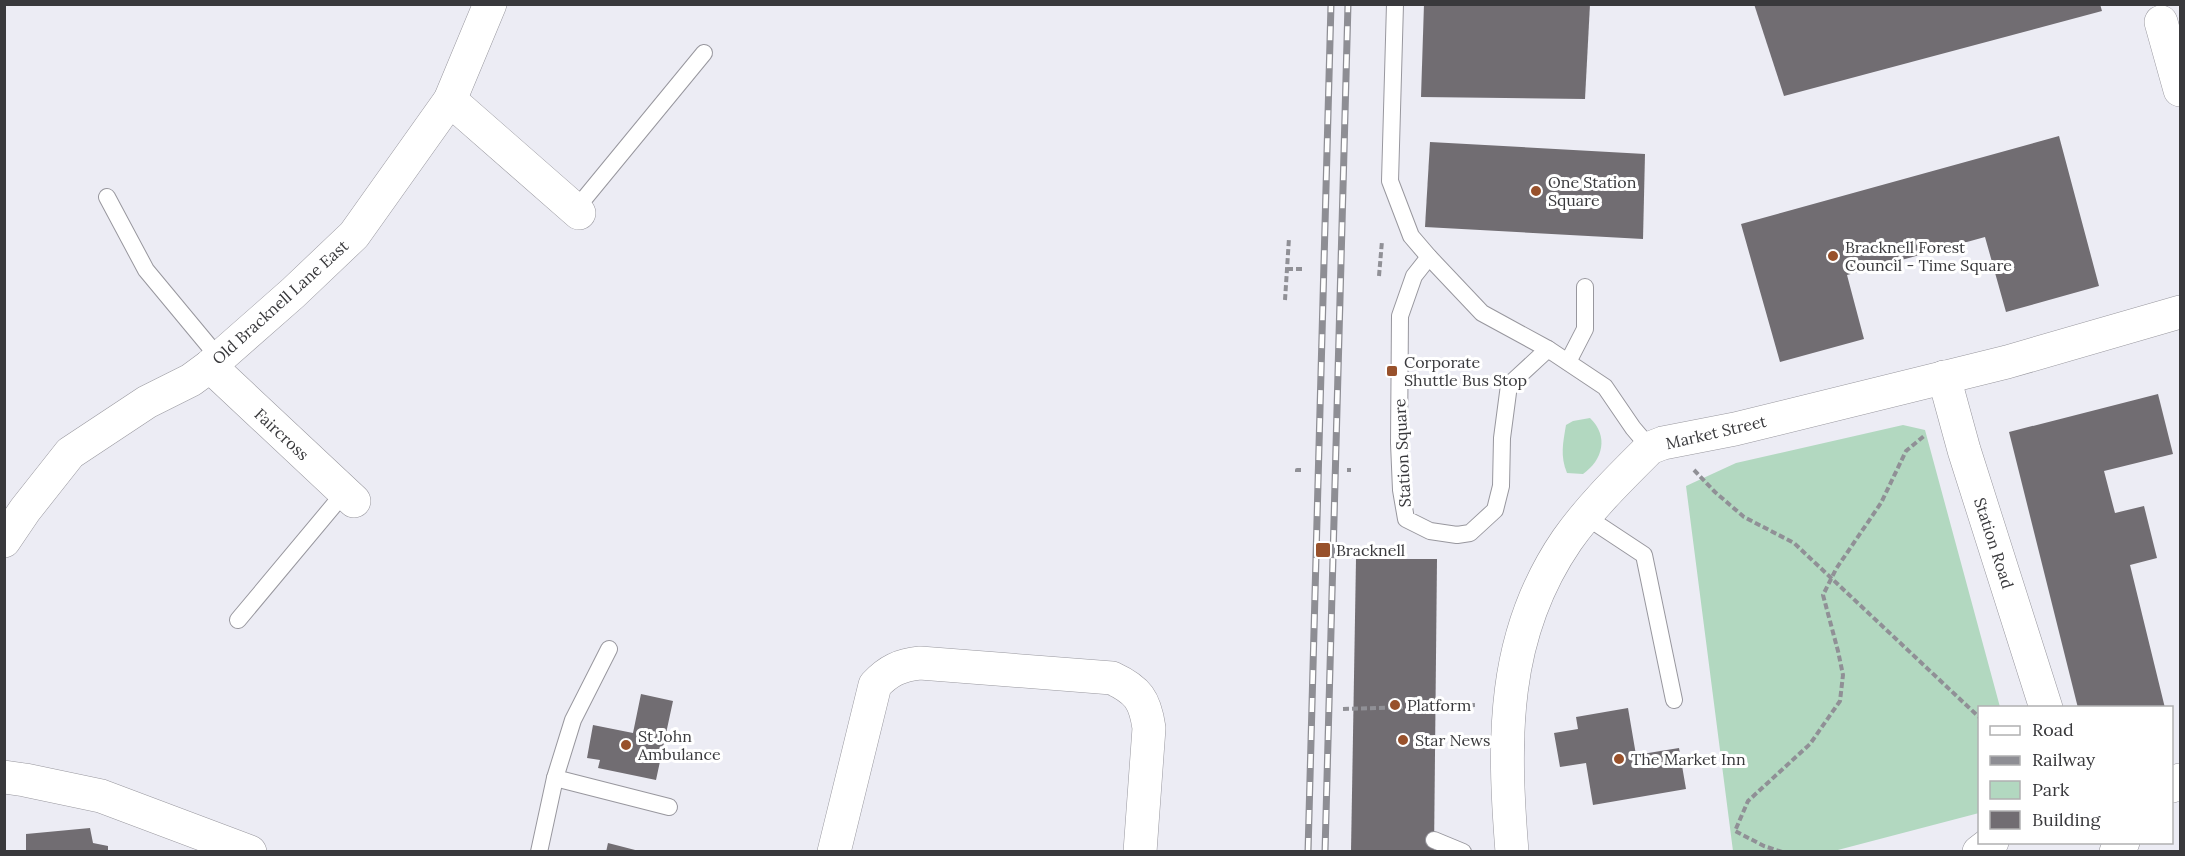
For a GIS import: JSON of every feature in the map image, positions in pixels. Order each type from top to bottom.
[{"type":"street","name":"Old Bracknell Lane East","points":[[4,541],[25,510],[70,453],[147,402],[191,380],[293,293],[354,235],[450,100],[490,4]]},
{"type":"street","points":[[2161,22],[2181,90]]},
{"type":"street","points":[[450,100],[577,211]]},
{"type":"street","name":"Market Street","points":[[1512,852],[1507,768],[1508,707],[1523,631],[1536,596],[1562,548],[1585,516],[1650,448],[2179,319]]},
{"type":"street","name":"Faircross","points":[[214,362],[349,497]]},
{"type":"street","name":"Station Road","points":[[1944,377],[1964,450],[2045,706]]},
{"type":"street","points":[[834,852],[875,686],[892,670],[903,664],[920,663],[1112,678],[1125,683],[1138,694],[1147,709],[1149,728],[1140,852]]},
{"type":"street","points":[[4,777],[101,796],[250,852]]},
{"type":"lane","points":[[1395,4],[1390,181],[1411,236],[1482,313],[1548,349],[1605,387],[1633,428],[1650,448]]},
{"type":"lane","points":[[577,211],[704,53]]},
{"type":"lane","points":[[107,197],[146,270],[214,362]]},
{"type":"lane","name":"Station Square","points":[[1429,257],[1414,276],[1400,316],[1399,443],[1401,490],[1406,519],[1430,531],[1457,536],[1470,532],[1495,510],[1501,486],[1502,438],[1509,385],[1548,349]]},
{"type":"lane","points":[[1568,362],[1585,328],[1585,287]]},
{"type":"lane","points":[[238,621],[349,497]]},
{"type":"lane","points":[[1585,516],[1644,555],[1674,700]]},
{"type":"lane","points":[[538,852],[555,778],[573,720],[609,649]]},
{"type":"lane","points":[[555,778],[669,807]]},
{"type":"lane","points":[[1434,840],[1463,852]]},
{"type":"path","points":[[1285,300],[1289,238]]},
{"type":"path","points":[[1379,276],[1382,241]]},
{"type":"path","points":[[1287,269],[1305,269]]},
{"type":"path","points":[[1782,852],[1764,846],[1735,831],[1748,801],[1810,744],[1840,701],[1843,675],[1822,595],[1852,543],[1881,503],[1906,451],[1928,433]]},
{"type":"path","points":[[1690,467],[1714,492],[1744,517],[1794,543],[1830,580],[1978,716]]},
{"type":"path","points":[[1343,709],[1477,705]]},
{"type":"green space","points":[[1590,418],[1600,432],[1599,455],[1583,474],[1567,473],[1563,455],[1566,425],[1573,421]]},
{"type":"green space","points":[[1903,425],[1925,430],[2000,706],[1978,706],[1978,813],[1834,851],[1733,851],[1686,486],[1736,463]]},
{"type":"building","points":[[1424,4],[1590,4],[1585,99],[1421,97]]},
{"type":"building","points":[[1754,4],[2100,4],[2102,11],[1784,96]]},
{"type":"building","name":"Bracknell Forest Council - Time Square","points":[[2059,136],[2099,286],[2006,312],[1985,237],[1847,275],[1864,339],[1780,362],[1741,224]]},
{"type":"building","name":"One Station Square","points":[[1430,142],[1645,154],[1643,239],[1425,227]]},
{"type":"building","points":[[2158,394],[2173,454],[2104,471],[2115,513],[2144,506],[2157,558],[2130,565],[2165,706],[2078,706],[2009,432]]},
{"type":"building","name":"Bracknell","points":[[1356,559],[1437,559],[1434,852],[1351,852]]},
{"type":"building","name":"St John Ambulance","points":[[641,694],[673,701],[656,780],[598,768],[600,760],[587,758],[593,725],[633,733]]},
{"type":"building","name":"The Market Inn","points":[[1628,708],[1636,755],[1679,748],[1686,789],[1593,805],[1586,763],[1560,767],[1554,733],[1578,729],[1576,717]]},
{"type":"building","points":[[90,828],[93,843],[108,846],[108,852],[26,852],[26,834]]},
{"type":"building","points":[[608,843],[639,851],[639,852],[606,852]]},
{"type":"railway","points":[[1308,852],[1331,4]]},
{"type":"railway","points":[[1325,852],[1348,4]]},
{"type":"place","name":"One Station Square","points":[[1536,191]]},
{"type":"place","name":"Bracknell Forest Council - Time Square","points":[[1833,256]]},
{"type":"place","name":"Corporate Shuttle Bus Stop","points":[[1392,371]]},
{"type":"place","name":"Bracknell","points":[[1323,550]]},
{"type":"place","name":"Platform","points":[[1395,705]]},
{"type":"place","name":"Star News","points":[[1403,740]]},
{"type":"place","name":"St John Ambulance","points":[[626,745]]},
{"type":"place","name":"The Market Inn","points":[[1619,759]]}]
